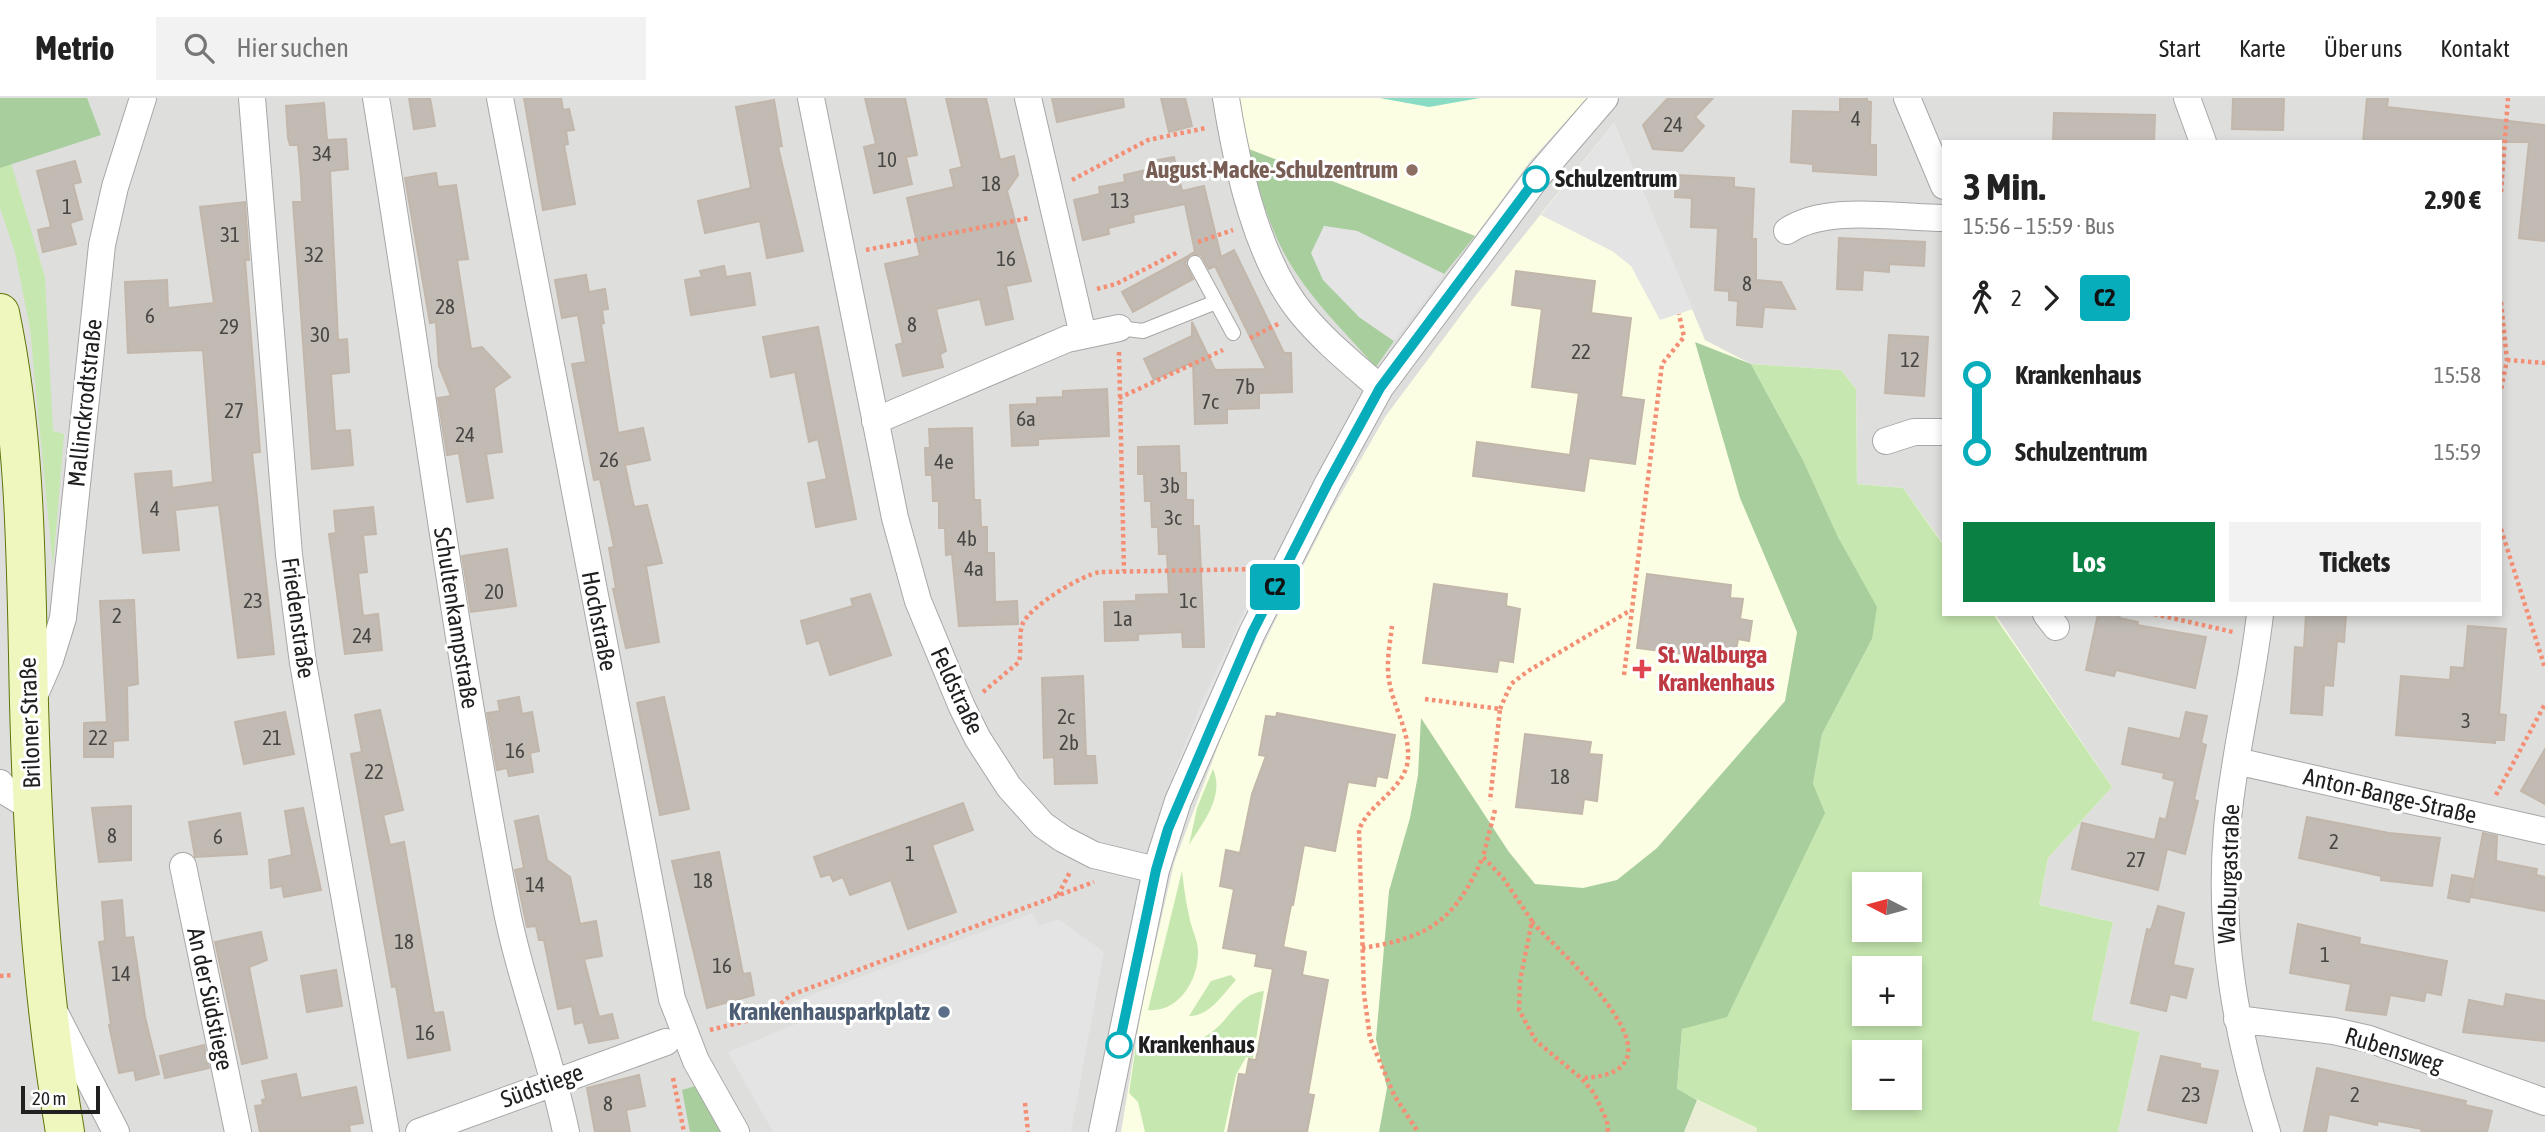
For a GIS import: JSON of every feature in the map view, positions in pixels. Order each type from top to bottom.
[{"type":"main road","name":"Briloner Straße","points":[[0,313],[8,348],[20,470],[32,808],[44,992],[65,1132]]},
{"type":"street","name":"Friedenstraße","points":[[252,98],[288,541],[303,663],[386,1132]]},
{"type":"street","name":"Schultenkampstraße","points":[[376,98],[468,699],[505,903],[523,985],[555,1080],[566,1132]]},
{"type":"street","name":"Hochstraße","points":[[500,98],[672,999],[676,1039],[736,1132]]},
{"type":"street","name":"Feldstraße","points":[[811,98],[875,421],[908,570],[933,640],[962,707],[978,739],[1009,787],[1043,825],[1094,855],[1156,870]]},
{"type":"street","points":[[1028,98],[1083,335]]},
{"type":"street","points":[[1102,1132],[1156,870],[1178,802],[1252,633],[1380,388],[1537,177],[1605,98]]},
{"type":"street","points":[[1907,98],[1942,181]]},
{"type":"street","points":[[2187,98],[2202,140]]},
{"type":"street","name":"Mallinckrodtstraße","points":[[29,707],[50,660],[63,618],[102,245],[134,105]]},
{"type":"street","points":[[1228,111],[1257,221],[1285,290],[1300,312],[1380,388]]},
{"type":"street","points":[[1787,231],[1802,221],[1839,214],[1942,218]]},
{"type":"street","points":[[875,421],[1083,335],[1119,328]]},
{"type":"street","points":[[1886,441],[1914,432],[1942,432]]},
{"type":"street","name":"Walburgastraße","points":[[2259,626],[2227,829],[2224,905],[2226,958],[2237,1020],[2267,1132]]},
{"type":"street","name":"Anton-Bange-Straße","points":[[2236,761],[2545,831]]},
{"type":"street","points":[[0,783],[9,794],[32,808]]},
{"type":"street","name":"An der Südstiege","points":[[183,866],[238,1132]]},
{"type":"street","points":[[44,992],[116,1132]]},
{"type":"street","name":"Rubensweg","points":[[2237,1020],[2334,1031],[2369,1040],[2545,1102]]},
{"type":"street","name":"Südstiege","points":[[419,1132],[555,1080],[676,1039]]},
{"type":"lane","points":[[1195,263],[1236,338]]},
{"type":"lane","points":[[1119,328],[1143,331],[1216,302]]},
{"type":"path","points":[[2502,179],[2508,98]]},
{"type":"path","points":[[1048,187],[1085,175],[1148,140],[1228,111]]},
{"type":"path","points":[[841,255],[1054,213]]},
{"type":"path","points":[[1073,294],[1116,284],[1198,242],[1257,221]]},
{"type":"path","points":[[2502,312],[2507,360],[2502,385]]},
{"type":"path","points":[[1624,676],[1662,364],[1685,332],[1679,314]]},
{"type":"path","points":[[1119,328],[1124,571]]},
{"type":"path","points":[[1236,338],[1272,328]]},
{"type":"path","points":[[1119,398],[1227,348]]},
{"type":"path","points":[[2507,360],[2545,363]]},
{"type":"path","points":[[2502,531],[2545,668]]},
{"type":"path","points":[[962,707],[1016,667],[1021,653],[1022,628],[1034,611],[1080,578],[1100,572],[1249,569]]},
{"type":"path","points":[[1490,801],[1500,709],[1515,680],[1632,610]]},
{"type":"path","points":[[2172,616],[2259,626]]},
{"type":"path","points":[[1392,626],[1389,681],[1407,743],[1407,764],[1401,778],[1362,821],[1359,831],[1364,995],[1373,1048],[1394,1095],[1418,1132]]},
{"type":"path","points":[[1425,699],[1500,709]]},
{"type":"path","points":[[2484,818],[2545,704]]},
{"type":"path","points":[[1362,948],[1403,941],[1432,928],[1471,883],[1483,857],[1495,810]]},
{"type":"path","points":[[1483,857],[1503,878],[1532,921],[1614,1012],[1626,1032],[1630,1053],[1623,1067],[1604,1076],[1581,1078]]},
{"type":"path","points":[[676,1039],[766,1016],[791,995],[1054,898]]},
{"type":"path","points":[[1532,921],[1520,981],[1519,1010],[1524,1023],[1543,1049],[1581,1078],[1594,1093],[1609,1126],[1608,1132]]},
{"type":"path","points":[[1025,1103],[1028,1132]]},
{"type":"shaded area","points":[[0,98],[2545,98],[2545,1132],[0,1132]]},
{"type":"shaded area","name":"August-Macke-Schulzentrum","points":[[1237,98],[1587,98],[1531,160],[1475,236],[1246,148]]},
{"type":"shaded area","name":"St. Walburga Krankenhaus","points":[[1614,123],[1705,340],[1751,364],[1841,370],[1856,389],[1857,484],[1903,488],[1942,542],[1942,616],[1996,616],[2112,787],[2048,858],[2039,905],[2113,922],[2092,1020],[2140,1032],[2118,1132],[1121,1132],[1144,994],[1174,863],[1229,717],[1330,513],[1385,417],[1476,295]]},
{"type":"shaded area","points":[[1614,123],[1693,309],[1660,320],[1631,266],[1612,251],[1541,215]]},
{"type":"shaded area","points":[[1324,226],[1357,231],[1444,274],[1394,341],[1359,317],[1323,280],[1311,253]]},
{"type":"shaded area","points":[[1252,595],[1258,599],[1177,781],[1172,778],[1202,701]]},
{"type":"shaded area","name":"Krankenhausparkplatz","points":[[1033,913],[1038,926],[1059,919],[1104,952],[1071,1132],[773,1132],[728,1052],[798,1023],[792,1002]]},
{"type":"shaded area","points":[[1697,1100],[1757,1128],[1756,1132],[1684,1132]]},
{"type":"green space","points":[[0,98],[87,98],[101,135],[0,168]]},
{"type":"green space","points":[[1380,98],[1480,98],[1429,107]]},
{"type":"green space","points":[[1246,148],[1475,236],[1444,274],[1357,231],[1323,226],[1359,317],[1394,341],[1376,367],[1325,311],[1291,265],[1271,225]]},
{"type":"green space","points":[[11,163],[45,277],[53,431],[64,434],[53,567],[30,329],[15,252],[0,208],[0,168]]},
{"type":"green space","points":[[1695,342],[1751,364],[1803,460],[1839,539],[1877,607],[1872,639],[1822,734],[1813,784],[1825,813],[1727,1017],[1682,1029],[1677,1089],[1697,1100],[1684,1132],[1379,1132],[1387,1088],[1376,1039],[1389,891],[1410,818],[1418,775],[1421,718],[1509,852],[1535,884],[1583,888],[1617,880],[1657,848],[1785,701],[1797,632],[1740,498]]},
{"type":"green space","points":[[1751,364],[1841,370],[1856,389],[1857,484],[1903,488],[1942,543],[1942,616],[1994,616],[2112,787],[2048,858],[2039,905],[2113,922],[2092,1020],[2140,1032],[2118,1132],[1756,1132],[1757,1128],[1677,1090],[1682,1029],[1698,1023],[1813,784],[1822,734],[1872,639],[1839,539],[1803,460]]},
{"type":"green space","points":[[1213,769],[1216,779],[1214,799],[1189,845],[1197,808]]},
{"type":"green space","points":[[1182,871],[1187,908],[1198,947],[1195,972],[1191,983],[1178,1000],[1169,1006],[1148,1010]]},
{"type":"green space","points":[[1231,975],[1236,980],[1216,1003],[1203,1013],[1189,1016],[1211,981]]},
{"type":"green space","points":[[1264,991],[1253,1058],[1246,1057],[1236,1075],[1224,1132],[1145,1132],[1138,1102],[1129,1093],[1137,1038],[1180,1042],[1196,1040],[1212,1032],[1246,998]]},
{"type":"green space","points":[[702,1084],[728,1132],[690,1132],[682,1090]]},
{"type":"building","points":[[409,98],[430,98],[435,126],[414,129]]},
{"type":"building","points":[[524,98],[561,98],[563,110],[569,109],[574,130],[566,131],[568,144],[564,145],[575,204],[543,210]]},
{"type":"building","points":[[865,98],[905,98],[917,155],[906,157],[912,184],[874,193],[864,147],[876,144]]},
{"type":"building","points":[[946,98],[986,98],[1000,160],[1014,156],[1018,175],[1007,191],[1031,281],[1006,286],[1013,319],[986,325],[980,299],[936,309],[946,351],[940,354],[943,367],[903,376],[896,345],[903,343],[885,264],[920,256],[907,198],[954,187],[950,170],[962,167]]},
{"type":"building","points":[[1052,98],[1123,98],[1124,107],[1057,122]]},
{"type":"building","points":[[1161,98],[1185,98],[1192,126],[1169,132]]},
{"type":"building","points":[[1668,98],[1713,98],[1695,117],[1704,126],[1682,151],[1653,149],[1643,125]]},
{"type":"building","points":[[1840,98],[1867,98],[1867,101],[1871,102],[1870,145],[1876,145],[1876,175],[1813,171],[1813,164],[1791,162],[1793,111],[1840,112]]},
{"type":"building","points":[[2233,98],[2284,98],[2283,130],[2232,129]]},
{"type":"building","points":[[2367,98],[2388,98],[2387,107],[2545,125],[2545,241],[2519,238],[2529,142],[2363,140]]},
{"type":"building","points":[[774,100],[782,146],[778,147],[803,251],[767,258],[760,221],[705,233],[698,201],[751,188],[736,107]]},
{"type":"building","points":[[324,103],[327,140],[346,139],[348,169],[330,171],[338,340],[347,339],[349,372],[331,374],[335,431],[350,430],[353,465],[312,469],[293,202],[302,202],[301,179],[298,145],[290,145],[288,138],[286,106]]},
{"type":"building","points":[[2054,113],[2155,115],[2154,140],[2053,140]]},
{"type":"building","points":[[1174,157],[1182,191],[1204,186],[1221,257],[1234,250],[1284,353],[1291,353],[1292,392],[1259,393],[1259,408],[1227,409],[1227,423],[1195,424],[1193,362],[1154,380],[1144,359],[1192,336],[1192,322],[1215,370],[1266,369],[1215,266],[1209,269],[1201,255],[1191,254],[1195,252],[1185,204],[1133,215],[1134,222],[1108,228],[1109,234],[1083,240],[1074,200],[1100,194],[1099,187],[1125,182],[1124,175],[1150,169],[1148,162]]},
{"type":"building","points":[[75,161],[81,182],[73,184],[82,219],[70,223],[76,244],[43,252],[38,230],[51,227],[37,171]]},
{"type":"building","points":[[436,173],[438,187],[456,185],[468,259],[457,260],[471,349],[482,347],[510,377],[494,388],[502,452],[486,454],[493,498],[467,502],[459,453],[447,455],[438,398],[451,396],[439,366],[436,322],[430,323],[405,178]]},
{"type":"building","points":[[1676,175],[1734,178],[1734,187],[1754,189],[1752,239],[1756,239],[1756,280],[1781,282],[1795,309],[1764,307],[1762,327],[1737,325],[1738,301],[1729,300],[1729,291],[1715,290],[1718,228],[1691,227],[1692,198],[1675,197]]},
{"type":"building","points":[[245,202],[249,260],[245,260],[260,452],[252,453],[274,654],[238,658],[219,505],[175,510],[179,550],[143,553],[135,474],[171,471],[172,488],[213,482],[203,350],[128,353],[125,282],[167,280],[168,308],[214,303],[200,207]]},
{"type":"building","points":[[1839,238],[1925,242],[1924,266],[1889,264],[1889,272],[1863,270],[1862,290],[1837,289]]},
{"type":"building","points":[[1190,255],[1185,263],[1193,279],[1133,312],[1122,292]]},
{"type":"building","points":[[724,266],[726,277],[750,273],[755,305],[691,315],[685,280],[702,277],[700,271]]},
{"type":"building","points":[[1516,271],[1595,281],[1591,313],[1631,318],[1621,397],[1644,400],[1635,464],[1589,458],[1584,491],[1473,476],[1477,442],[1570,455],[1579,393],[1532,387],[1542,309],[1512,305]]},
{"type":"building","points":[[586,275],[589,292],[605,289],[608,309],[602,310],[604,323],[601,324],[618,433],[643,428],[650,460],[625,465],[634,507],[647,505],[662,563],[646,566],[659,642],[626,648],[613,589],[616,588],[609,548],[614,547],[600,479],[594,480],[572,364],[586,362],[578,315],[562,318],[555,280]]},
{"type":"building","points":[[818,327],[856,519],[816,527],[808,483],[827,479],[818,439],[809,442],[795,372],[771,377],[763,337]]},
{"type":"building","points":[[1889,335],[1928,337],[1924,396],[1885,393]]},
{"type":"building","points":[[1107,389],[1109,436],[1038,439],[1038,445],[1012,446],[1010,405],[1037,404],[1037,398],[1063,397],[1063,391]]},
{"type":"building","points":[[972,428],[974,500],[980,500],[981,527],[987,527],[987,553],[994,553],[995,602],[1017,601],[1018,624],[959,626],[952,554],[946,555],[945,528],[939,528],[939,501],[933,501],[932,475],[926,475],[925,448],[930,448],[929,429]]},
{"type":"building","points":[[1179,446],[1180,473],[1186,473],[1186,500],[1193,500],[1193,526],[1199,526],[1204,647],[1183,647],[1182,632],[1138,634],[1138,640],[1105,641],[1104,602],[1136,601],[1136,595],[1169,594],[1167,554],[1159,554],[1158,527],[1152,527],[1151,501],[1145,501],[1144,474],[1138,474],[1138,447]]},
{"type":"building","points":[[373,507],[376,534],[363,535],[367,572],[358,573],[363,616],[378,614],[382,650],[345,654],[329,534],[336,533],[334,511]]},
{"type":"building","points":[[507,549],[516,606],[471,612],[462,556]]},
{"type":"building","points":[[1647,574],[1731,585],[1730,598],[1743,599],[1740,619],[1752,621],[1749,641],[1738,639],[1736,650],[1723,648],[1721,659],[1637,648]]},
{"type":"building","points":[[1434,584],[1507,594],[1506,606],[1520,609],[1513,662],[1499,660],[1497,672],[1423,663]]},
{"type":"building","points":[[870,594],[891,655],[830,675],[819,640],[807,644],[801,621],[853,606],[851,599]]},
{"type":"building","points":[[134,600],[138,684],[127,686],[128,740],[113,741],[113,757],[84,757],[84,723],[107,722],[100,601]]},
{"type":"building","points":[[2098,616],[2120,616],[2138,622],[2137,625],[2206,637],[2195,688],[2116,670],[2114,676],[2086,670]]},
{"type":"building","points":[[2306,616],[2346,616],[2344,642],[2337,641],[2333,686],[2324,685],[2322,715],[2291,713],[2295,647],[2304,648]]},
{"type":"building","points":[[2468,626],[2506,629],[2499,714],[2506,715],[2504,740],[2495,740],[2495,743],[2396,735],[2401,676],[2450,680],[2451,667],[2464,668]]},
{"type":"building","points":[[1083,676],[1086,756],[1095,756],[1097,783],[1055,784],[1054,757],[1044,758],[1042,678]]},
{"type":"building","points":[[519,697],[522,714],[532,712],[539,751],[530,753],[533,772],[509,776],[507,768],[497,770],[487,713],[500,711],[498,701]]},
{"type":"building","points":[[664,697],[689,809],[660,815],[637,703]]},
{"type":"building","points":[[380,710],[403,810],[383,815],[390,845],[404,842],[434,1013],[443,1012],[450,1050],[408,1058],[396,986],[392,987],[351,754],[362,752],[355,715]]},
{"type":"building","points":[[285,712],[294,754],[244,764],[235,722]]},
{"type":"building","points":[[2186,712],[2207,716],[2201,743],[2206,745],[2194,800],[2198,801],[2185,854],[2167,849],[2158,890],[2072,869],[2082,823],[2155,840],[2160,818],[2166,820],[2175,781],[2163,778],[2164,773],[2122,764],[2129,728],[2180,739]]},
{"type":"building","points":[[1277,713],[1395,735],[1387,778],[1377,776],[1375,786],[1348,782],[1335,851],[1304,845],[1283,947],[1306,952],[1302,975],[1328,980],[1308,1094],[1314,1095],[1307,1132],[1228,1132],[1239,1074],[1246,1075],[1249,1059],[1256,1060],[1273,969],[1255,966],[1257,954],[1223,948],[1234,889],[1220,886],[1226,850],[1240,853],[1252,794],[1266,756],[1259,755],[1266,716],[1276,717]]},
{"type":"building","points":[[1525,734],[1591,742],[1589,754],[1602,755],[1597,801],[1584,799],[1582,814],[1516,807]]},
{"type":"building","points":[[2545,749],[2545,804],[2521,791]]},
{"type":"building","points":[[963,803],[973,830],[932,845],[956,912],[908,929],[891,880],[850,895],[843,877],[833,881],[830,874],[821,877],[814,857]]},
{"type":"building","points":[[131,806],[131,860],[99,862],[92,808]]},
{"type":"building","points":[[303,808],[321,890],[284,897],[282,886],[271,888],[269,860],[292,855],[285,811]]},
{"type":"building","points":[[240,813],[247,854],[195,857],[189,822]]},
{"type":"building","points":[[538,816],[547,860],[570,877],[580,924],[596,921],[602,956],[584,959],[599,1017],[612,1014],[618,1038],[589,1043],[583,1022],[575,1024],[572,1006],[558,1009],[544,940],[539,940],[536,926],[527,927],[515,870],[524,868],[515,821]]},
{"type":"building","points":[[2307,817],[2389,833],[2440,838],[2432,886],[2381,880],[2381,876],[2299,858]]},
{"type":"building","points":[[2483,833],[2497,836],[2496,861],[2537,869],[2536,875],[2545,877],[2545,911],[2471,897]]},
{"type":"building","points":[[719,852],[743,974],[750,973],[754,995],[707,1008],[672,861]]},
{"type":"building","points":[[2452,875],[2474,879],[2469,902],[2448,898]]},
{"type":"building","points":[[122,900],[125,938],[133,937],[145,1017],[159,1074],[136,1080],[134,1070],[119,1073],[109,1025],[99,942],[105,941],[102,902]]},
{"type":"building","points":[[2158,906],[2184,913],[2173,965],[2193,969],[2186,998],[2170,994],[2166,1011],[2131,1003],[2147,929],[2151,930]]},
{"type":"building","points":[[2298,924],[2360,938],[2359,944],[2447,961],[2441,995],[2426,992],[2424,1001],[2390,995],[2386,1015],[2346,1010],[2351,984],[2290,973]]},
{"type":"building","points":[[261,932],[267,960],[249,967],[267,1058],[242,1064],[215,942]]},
{"type":"building","points":[[336,970],[342,1006],[307,1012],[301,976]]},
{"type":"building","points":[[2506,994],[2545,1001],[2545,1041],[2463,1032],[2469,1000],[2504,1007]]},
{"type":"building","points":[[204,1045],[209,1068],[165,1078],[160,1056]]},
{"type":"building","points":[[2161,1056],[2200,1064],[2200,1068],[2218,1071],[2206,1123],[2148,1110]]},
{"type":"building","points":[[2317,1068],[2466,1101],[2465,1105],[2492,1111],[2487,1132],[2421,1132],[2422,1129],[2378,1121],[2377,1125],[2329,1114],[2326,1132],[2304,1132]]},
{"type":"building","points":[[296,1074],[301,1098],[356,1087],[363,1123],[349,1125],[350,1132],[260,1132],[255,1106],[263,1105],[262,1100],[266,1099],[262,1081]]},
{"type":"building","points":[[639,1075],[645,1106],[626,1110],[630,1132],[595,1132],[587,1088]]},
{"type":"bus line","name":"C2","points":[[1119,1045],[1156,870],[1168,829],[1252,633],[1380,388],[1536,179]]},
{"type":"place","name":"August-Macke-Schulzentrum","points":[[1412,170]]},
{"type":"place","name":"Schulzentrum","points":[[1536,179]]},
{"type":"place","name":"St. Walburga Krankenhaus","points":[[1642,669]]},
{"type":"place","name":"Krankenhausparkplatz","points":[[944,1012]]},
{"type":"place","name":"Krankenhaus","points":[[1119,1045]]}]
